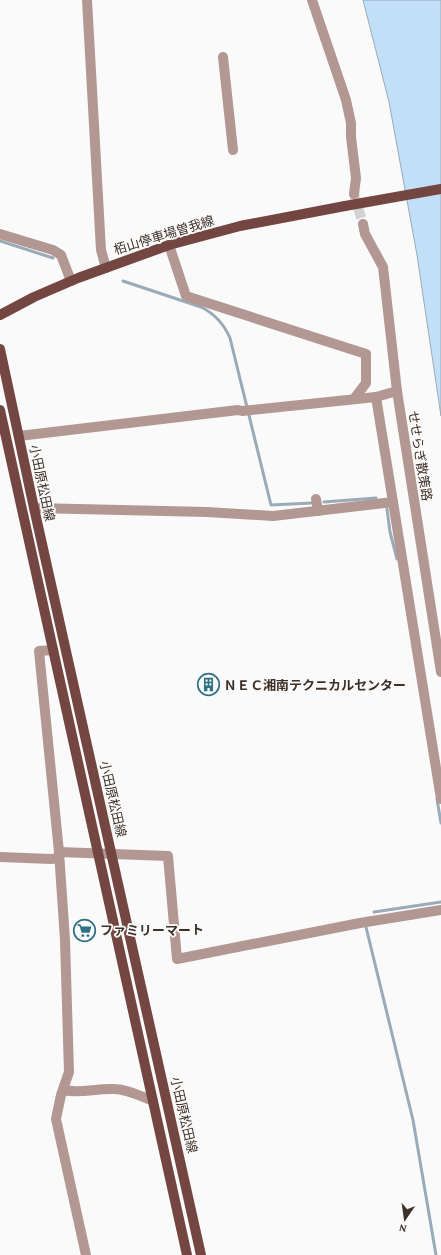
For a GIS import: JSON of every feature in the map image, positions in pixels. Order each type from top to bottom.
[{"type":"main road","name":"栢山停車場曽我線","points":[[0,315],[34,297],[75,280],[169,245],[240,226],[441,189]]},
{"type":"main road","name":"小田原松田線","points":[[0,349],[34,508],[201,1255]]},
{"type":"main road","name":"小田原松田線","points":[[0,410],[3,437],[53,650],[187,1255]]},
{"type":"street","points":[[87,0],[101,250],[104,269]]},
{"type":"street","points":[[312,0],[346,100],[351,123],[350,136],[356,178],[354,194]]},
{"type":"street","points":[[223,57],[232,150]]},
{"type":"street","name":"せせらぎ散策路","points":[[362,224],[365,234],[383,266],[397,390],[441,672]]},
{"type":"street","points":[[0,234],[53,250],[61,255],[75,280]]},
{"type":"street","points":[[169,245],[186,296],[366,354],[366,383],[354,399]]},
{"type":"street","points":[[19,436],[238,410],[376,397],[397,390]]},
{"type":"street","points":[[376,397],[382,460],[393,502],[441,799]]},
{"type":"street","points":[[316,499],[318,510]]},
{"type":"street","points":[[34,508],[199,512],[273,516],[393,502]]},
{"type":"street","points":[[53,650],[39,651],[59,855],[65,940],[69,1072],[56,1119],[86,1255]]},
{"type":"street","points":[[0,857],[51,859],[59,855],[98,854],[168,856],[177,959],[360,922],[441,910]]},
{"type":"street","points":[[63,1090],[77,1093],[111,1089],[122,1090],[153,1101]]},
{"type":"water","points":[[363,0],[441,0],[441,416],[417,255],[389,102]]},
{"type":"waterway","points":[[0,241],[53,258]]},
{"type":"waterway","points":[[123,281],[201,307],[211,313],[225,328],[230,338],[271,505],[312,503]]},
{"type":"waterway","points":[[324,502],[376,498]]},
{"type":"waterway","points":[[387,509],[390,532],[397,559]]},
{"type":"waterway","points":[[437,799],[441,823]]},
{"type":"waterway","points":[[374,912],[441,902]]},
{"type":"waterway","points":[[366,927],[413,1120],[436,1255]]},
{"type":"tunnel","points":[[354,194],[363,224]]},
{"type":"place","name":"ＮＥＣ湘南テクニカルセンター","points":[[208,685]]},
{"type":"place","name":"ファミリーマート","points":[[84,930]]}]
